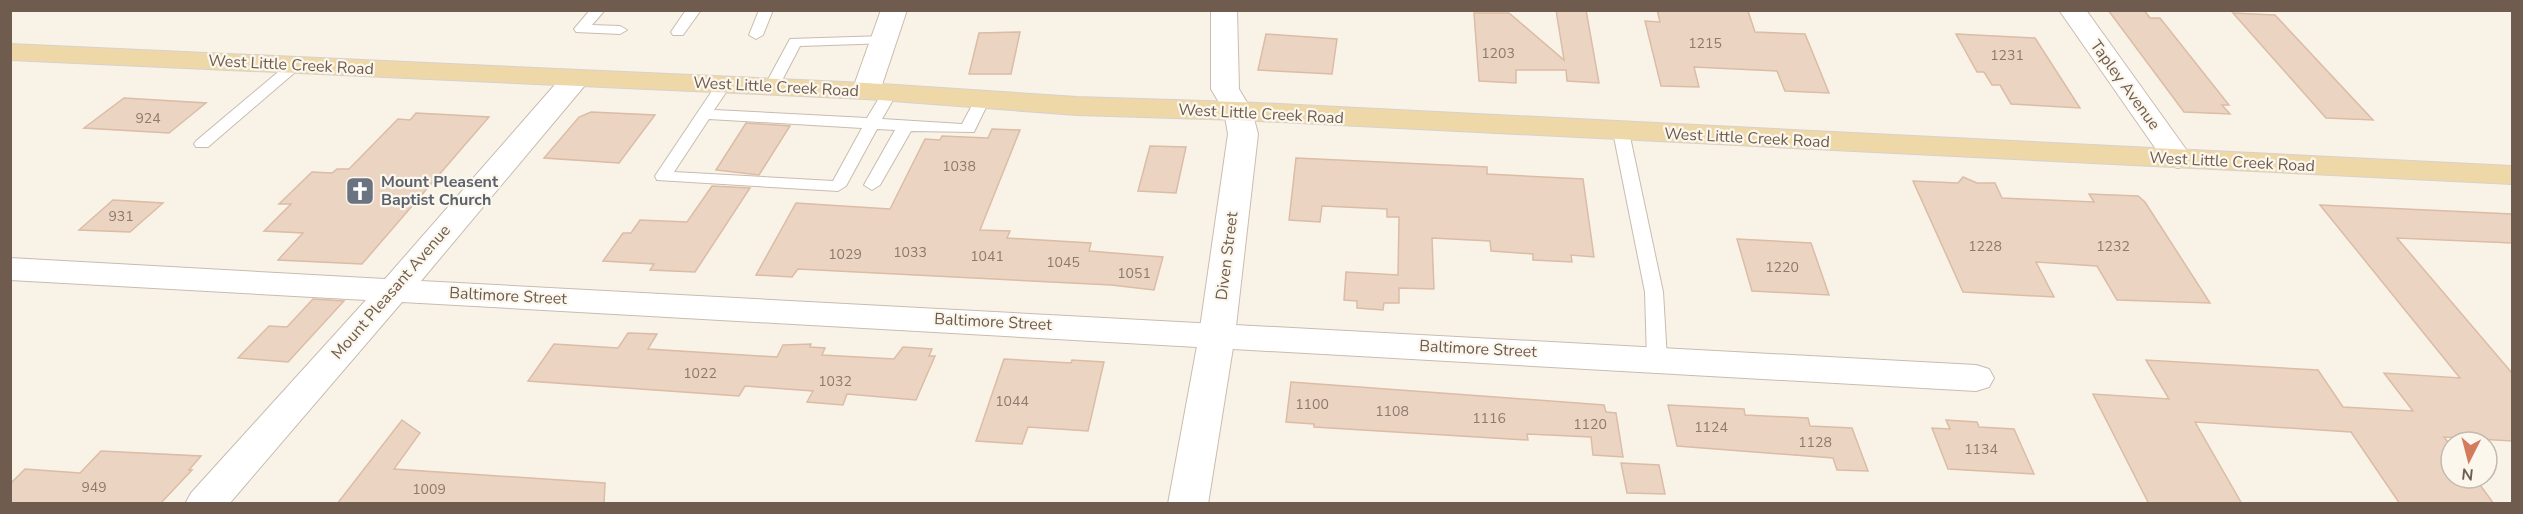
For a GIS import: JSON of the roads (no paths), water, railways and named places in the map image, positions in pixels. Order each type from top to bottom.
[{"type":"main road","name":"West Little Creek Road","points":[[10,52],[877,92],[1077,106],[1238,111],[2512,175]]},
{"type":"street","points":[[877,92],[884,40],[894,10]]},
{"type":"street","name":"Diven Street","points":[[1188,504],[1217,334],[1243,134],[1238,111],[1225,89],[1224,10]]},
{"type":"street","name":"Tapley Avenue","points":[[2072,10],[2178,159]]},
{"type":"street","name":"Mount Pleasant Avenue","points":[[205,504],[394,290],[576,78]]},
{"type":"street","name":"Baltimore Street","points":[[10,269],[1217,334],[1976,378]]},
{"type":"lane","points":[[598,10],[581,29],[620,30]]},
{"type":"lane","points":[[678,32],[694,10]]},
{"type":"lane","points":[[756,34],[766,10]]},
{"type":"lane","points":[[772,87],[795,42],[884,40]]},
{"type":"lane","points":[[202,144],[295,65]]},
{"type":"lane","points":[[723,85],[663,176],[838,186],[872,123],[877,92]]},
{"type":"lane","points":[[704,114],[968,129],[982,99]]},
{"type":"lane","points":[[872,185],[906,125]]},
{"type":"lane","points":[[1621,132],[1654,292],[1657,359]]},
{"type":"place","name":"Mount Pleasent Baptist Church","points":[[360,191]]}]
